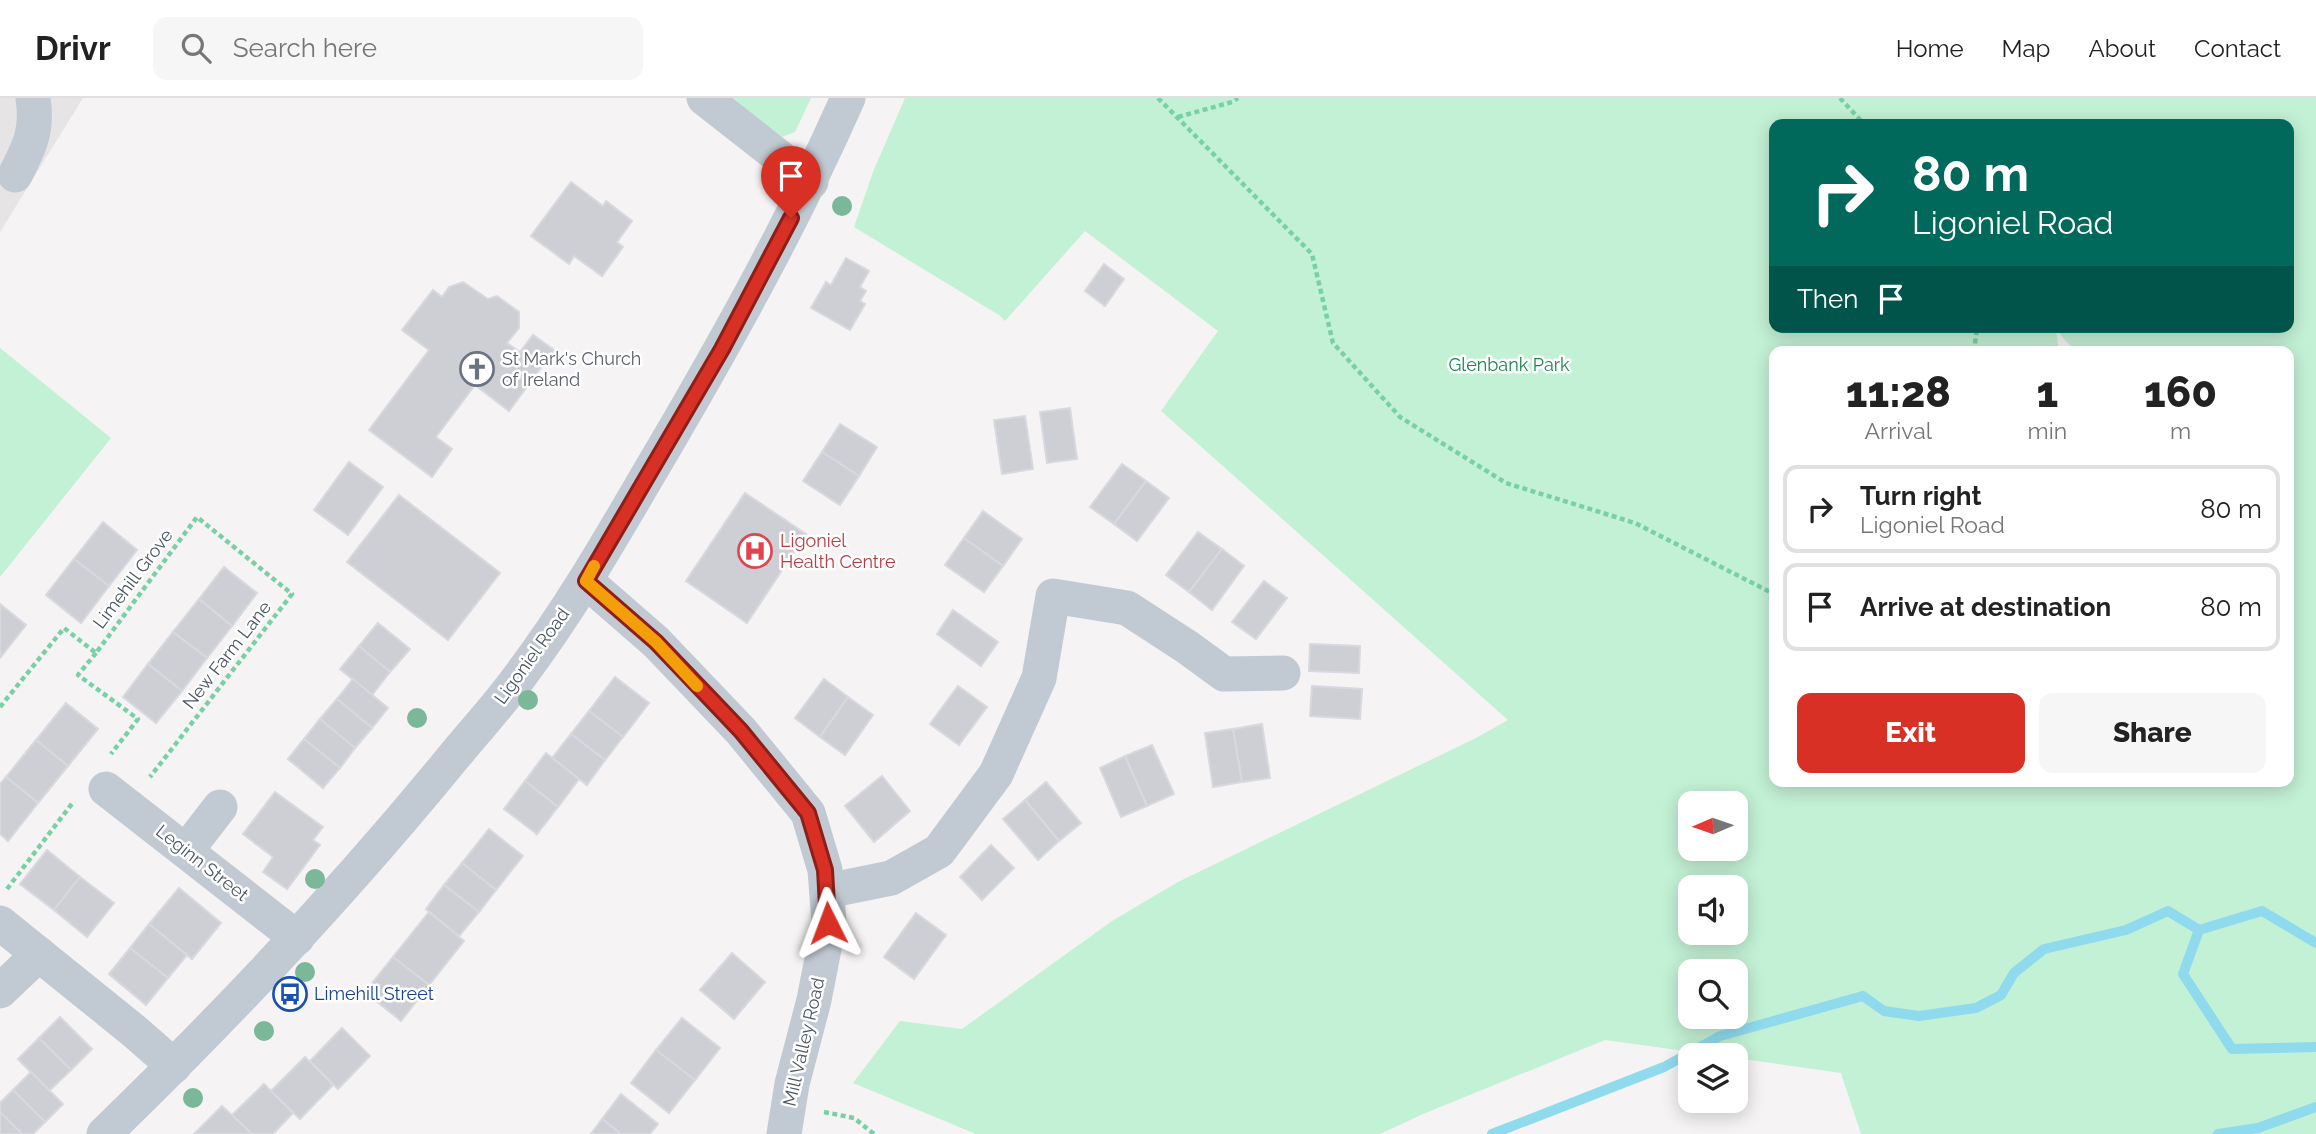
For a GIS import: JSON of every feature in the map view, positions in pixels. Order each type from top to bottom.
[{"type":"street","points":[[15,175],[28,149],[36,120],[33,98]]},
{"type":"street","points":[[704,98],[811,182]]},
{"type":"street","name":"Ligoniel Road","points":[[104,1134],[174,1066],[298,937],[412,808],[521,675],[586,581],[722,349],[811,182],[848,98]]},
{"type":"street","name":"Mill Valley Road","points":[[586,581],[656,642],[731,721],[808,813],[825,870],[828,923],[814,1000],[792,1084],[784,1134]]},
{"type":"street","points":[[827,891],[891,878],[939,851],[996,774],[1039,678],[1053,596],[1127,608],[1224,674],[1283,673]]},
{"type":"street","name":"Leginn Street","points":[[108,791],[298,937]]},
{"type":"street","points":[[186,851],[220,807]]},
{"type":"street","points":[[0,923],[174,1066]]},
{"type":"street","points":[[0,990],[39,954]]},
{"type":"path","points":[[1158,98],[1312,254],[1333,343],[1400,417],[1506,483],[1635,523],[1769,591]]},
{"type":"path","points":[[1177,117],[1238,98]]},
{"type":"path","points":[[1840,98],[1859,119]]},
{"type":"path","name":"Limehill Grove","points":[[0,707],[64,628],[96,653],[197,517],[220,537]]},
{"type":"path","name":"New Farm Lane","points":[[108,791],[292,594],[220,537]]},
{"type":"path","points":[[0,898],[108,791],[138,719],[78,675],[96,653]]},
{"type":"path","points":[[820,1111],[854,1118],[874,1134]]},
{"type":"shaded area","points":[[0,98],[83,98],[0,232]]},
{"type":"green space","points":[[729,98],[811,98],[795,132],[782,137]]},
{"type":"green space","name":"Glenbank Park","points":[[905,98],[2316,98],[2316,1134],[1861,1134],[1841,1073],[1748,1060],[1748,1043],[1678,1043],[1678,1050],[1605,1040],[1380,1134],[976,1134],[853,1083],[900,1021],[962,1029],[1112,921],[1178,882],[1508,720],[1161,411],[1218,331],[1085,231],[1005,321],[854,227],[873,172]]},
{"type":"green space","points":[[0,348],[111,438],[0,577]]},
{"type":"building","points":[[571,182],[603,206],[606,201],[632,221],[617,242],[623,247],[602,276],[574,256],[569,264],[531,236]]},
{"type":"building","points":[[846,258],[869,271],[860,287],[866,291],[860,301],[865,304],[850,330],[811,308],[826,282],[831,285]]},
{"type":"building","points":[[1104,264],[1124,279],[1105,306],[1085,291]]},
{"type":"building","name":"St Mark's Church of Ireland","points":[[463,282],[488,299],[497,296],[519,312],[519,328],[507,343],[520,352],[533,335],[554,350],[509,411],[475,385],[436,437],[452,449],[432,477],[369,430],[429,350],[402,330],[433,290],[442,297],[449,287]]},
{"type":"building","points":[[1070,408],[1077,459],[1047,463],[1040,412]]},
{"type":"building","points":[[1025,416],[1033,469],[1002,474],[994,420]]},
{"type":"building","points":[[840,424],[877,447],[859,476],[822,452]]},
{"type":"building","points":[[822,452],[859,476],[840,505],[803,481]]},
{"type":"building","points":[[349,462],[383,487],[348,535],[314,510]]},
{"type":"building","points":[[1122,464],[1146,481],[1114,524],[1090,507]]},
{"type":"building","points":[[1146,481],[1169,498],[1137,541],[1114,524]]},
{"type":"building","points":[[745,493],[806,534],[747,623],[686,581]]},
{"type":"building","points":[[399,495],[500,573],[448,640],[347,562]]},
{"type":"building","points":[[983,511],[1022,539],[1003,566],[964,538]]},
{"type":"building","points":[[103,522],[137,550],[109,586],[74,559]]},
{"type":"building","points":[[1198,532],[1222,549],[1189,592],[1166,575]]},
{"type":"building","points":[[964,538],[1003,566],[984,592],[945,565]]},
{"type":"building","points":[[1222,549],[1244,566],[1212,610],[1189,592]]},
{"type":"building","points":[[74,559],[109,586],[81,623],[46,595]]},
{"type":"building","points":[[224,567],[257,593],[232,626],[199,599]]},
{"type":"building","points":[[1264,581],[1287,598],[1256,639],[1232,622]]},
{"type":"building","points":[[199,599],[232,626],[207,658],[173,632]]},
{"type":"building","points":[[0,604],[26,625],[0,658]]},
{"type":"building","points":[[953,610],[998,642],[981,666],[937,634]]},
{"type":"building","points":[[378,623],[410,649],[390,672],[359,646]]},
{"type":"building","points":[[173,632],[207,658],[182,691],[148,664]]},
{"type":"building","points":[[1310,644],[1360,646],[1359,673],[1309,671]]},
{"type":"building","points":[[359,646],[390,672],[372,695],[340,669]]},
{"type":"building","points":[[148,664],[182,691],[156,723],[123,697]]},
{"type":"building","points":[[615,677],[649,703],[623,737],[589,711]]},
{"type":"building","points":[[353,679],[388,708],[372,728],[337,699]]},
{"type":"building","points":[[824,679],[848,697],[820,737],[795,718]]},
{"type":"building","points":[[958,686],[987,707],[959,745],[930,724]]},
{"type":"building","points":[[1312,686],[1362,689],[1360,719],[1310,716]]},
{"type":"building","points":[[848,697],[873,715],[845,755],[820,737]]},
{"type":"building","points":[[337,699],[372,728],[355,748],[320,719]]},
{"type":"building","points":[[66,703],[98,729],[68,766],[36,740]]},
{"type":"building","points":[[589,711],[623,737],[605,760],[571,734]]},
{"type":"building","points":[[320,719],[355,748],[340,768],[304,739]]},
{"type":"building","points":[[1262,724],[1270,778],[1242,782],[1233,729]]},
{"type":"building","points":[[1233,729],[1242,782],[1213,787],[1205,733]]},
{"type":"building","points":[[571,734],[605,760],[587,785],[552,758]]},
{"type":"building","points":[[304,739],[340,768],[323,788],[288,759]]},
{"type":"building","points":[[36,740],[68,766],[38,803],[6,777]]},
{"type":"building","points":[[1152,745],[1174,794],[1147,806],[1125,756]]},
{"type":"building","points":[[546,753],[579,779],[558,807],[525,781]]},
{"type":"building","points":[[1125,756],[1147,806],[1121,817],[1100,768]]},
{"type":"building","points":[[882,776],[910,811],[874,842],[845,806]]},
{"type":"building","points":[[6,777],[38,803],[8,841],[0,834],[0,784]]},
{"type":"building","points":[[525,781],[558,807],[537,834],[504,809]]},
{"type":"building","points":[[1046,782],[1081,823],[1059,841],[1025,800]]},
{"type":"building","points":[[275,792],[323,827],[313,840],[320,845],[287,889],[263,872],[273,857],[243,834]]},
{"type":"building","points":[[1025,800],[1059,841],[1038,860],[1003,819]]},
{"type":"building","points":[[489,829],[523,856],[496,890],[462,863]]},
{"type":"building","points":[[991,845],[1014,868],[982,900],[960,877]]},
{"type":"building","points":[[47,850],[80,877],[54,910],[20,884]]},
{"type":"building","points":[[462,863],[496,890],[479,912],[444,885]]},
{"type":"building","points":[[80,877],[114,903],[87,937],[54,910]]},
{"type":"building","points":[[444,885],[479,912],[459,936],[426,909]]},
{"type":"building","points":[[179,888],[221,923],[192,959],[149,924]]},
{"type":"building","points":[[429,912],[464,941],[429,985],[393,957]]},
{"type":"building","points":[[916,913],[946,935],[914,979],[884,957]]},
{"type":"building","points":[[149,924],[187,955],[168,978],[130,948]]},
{"type":"building","points":[[130,948],[168,978],[146,1005],[109,974]]},
{"type":"building","points":[[732,953],[765,982],[734,1019],[700,990]]},
{"type":"building","points":[[393,957],[429,985],[401,1021],[365,992]]},
{"type":"building","points":[[60,1017],[92,1049],[71,1070],[39,1038]]},
{"type":"building","points":[[682,1018],[720,1048],[695,1080],[656,1050]]},
{"type":"building","points":[[342,1028],[370,1056],[338,1089],[310,1061]]},
{"type":"building","points":[[39,1038],[71,1070],[49,1091],[18,1059]]},
{"type":"building","points":[[656,1050],[695,1080],[669,1113],[631,1083]]},
{"type":"building","points":[[305,1057],[333,1085],[300,1119],[271,1091]]},
{"type":"building","points":[[31,1072],[63,1104],[45,1122],[13,1090]]},
{"type":"building","points":[[264,1084],[293,1113],[273,1134],[252,1134],[232,1115]]},
{"type":"building","points":[[13,1090],[45,1122],[33,1134],[22,1134],[0,1112],[0,1103]]},
{"type":"building","points":[[621,1094],[658,1124],[650,1134],[621,1134],[602,1119]]},
{"type":"building","points":[[222,1106],[251,1133],[251,1134],[194,1134]]},
{"type":"building","points":[[0,1112],[22,1134],[0,1134]]},
{"type":"building","points":[[602,1119],[621,1134],[591,1134]]},
{"type":"waterway","points":[[1492,1134],[1664,1067],[1720,1036],[1863,996],[1884,1011],[1919,1016],[1976,1008],[2001,995],[2014,973],[2044,949],[2126,930],[2168,911],[2199,930]]},
{"type":"waterway","points":[[2199,930],[2262,911],[2316,943]]},
{"type":"waterway","points":[[2199,930],[2183,974],[2232,1049],[2316,1047]]},
{"type":"waterway","points":[[2218,1134],[2258,1128],[2316,1107]]},
{"type":"slow traffic","points":[[594,566],[586,581],[656,642],[697,686]]},
{"type":"place","name":"St Mark's Church of Ireland","points":[[477,369]]},
{"type":"place","name":"Ligoniel Health Centre","points":[[755,551]]},
{"type":"place","name":"Limehill Street","points":[[290,994]]},
{"type":"route","points":[[791,218],[722,349],[586,581],[656,642],[741,731],[808,813],[825,870],[828,923]]}]
